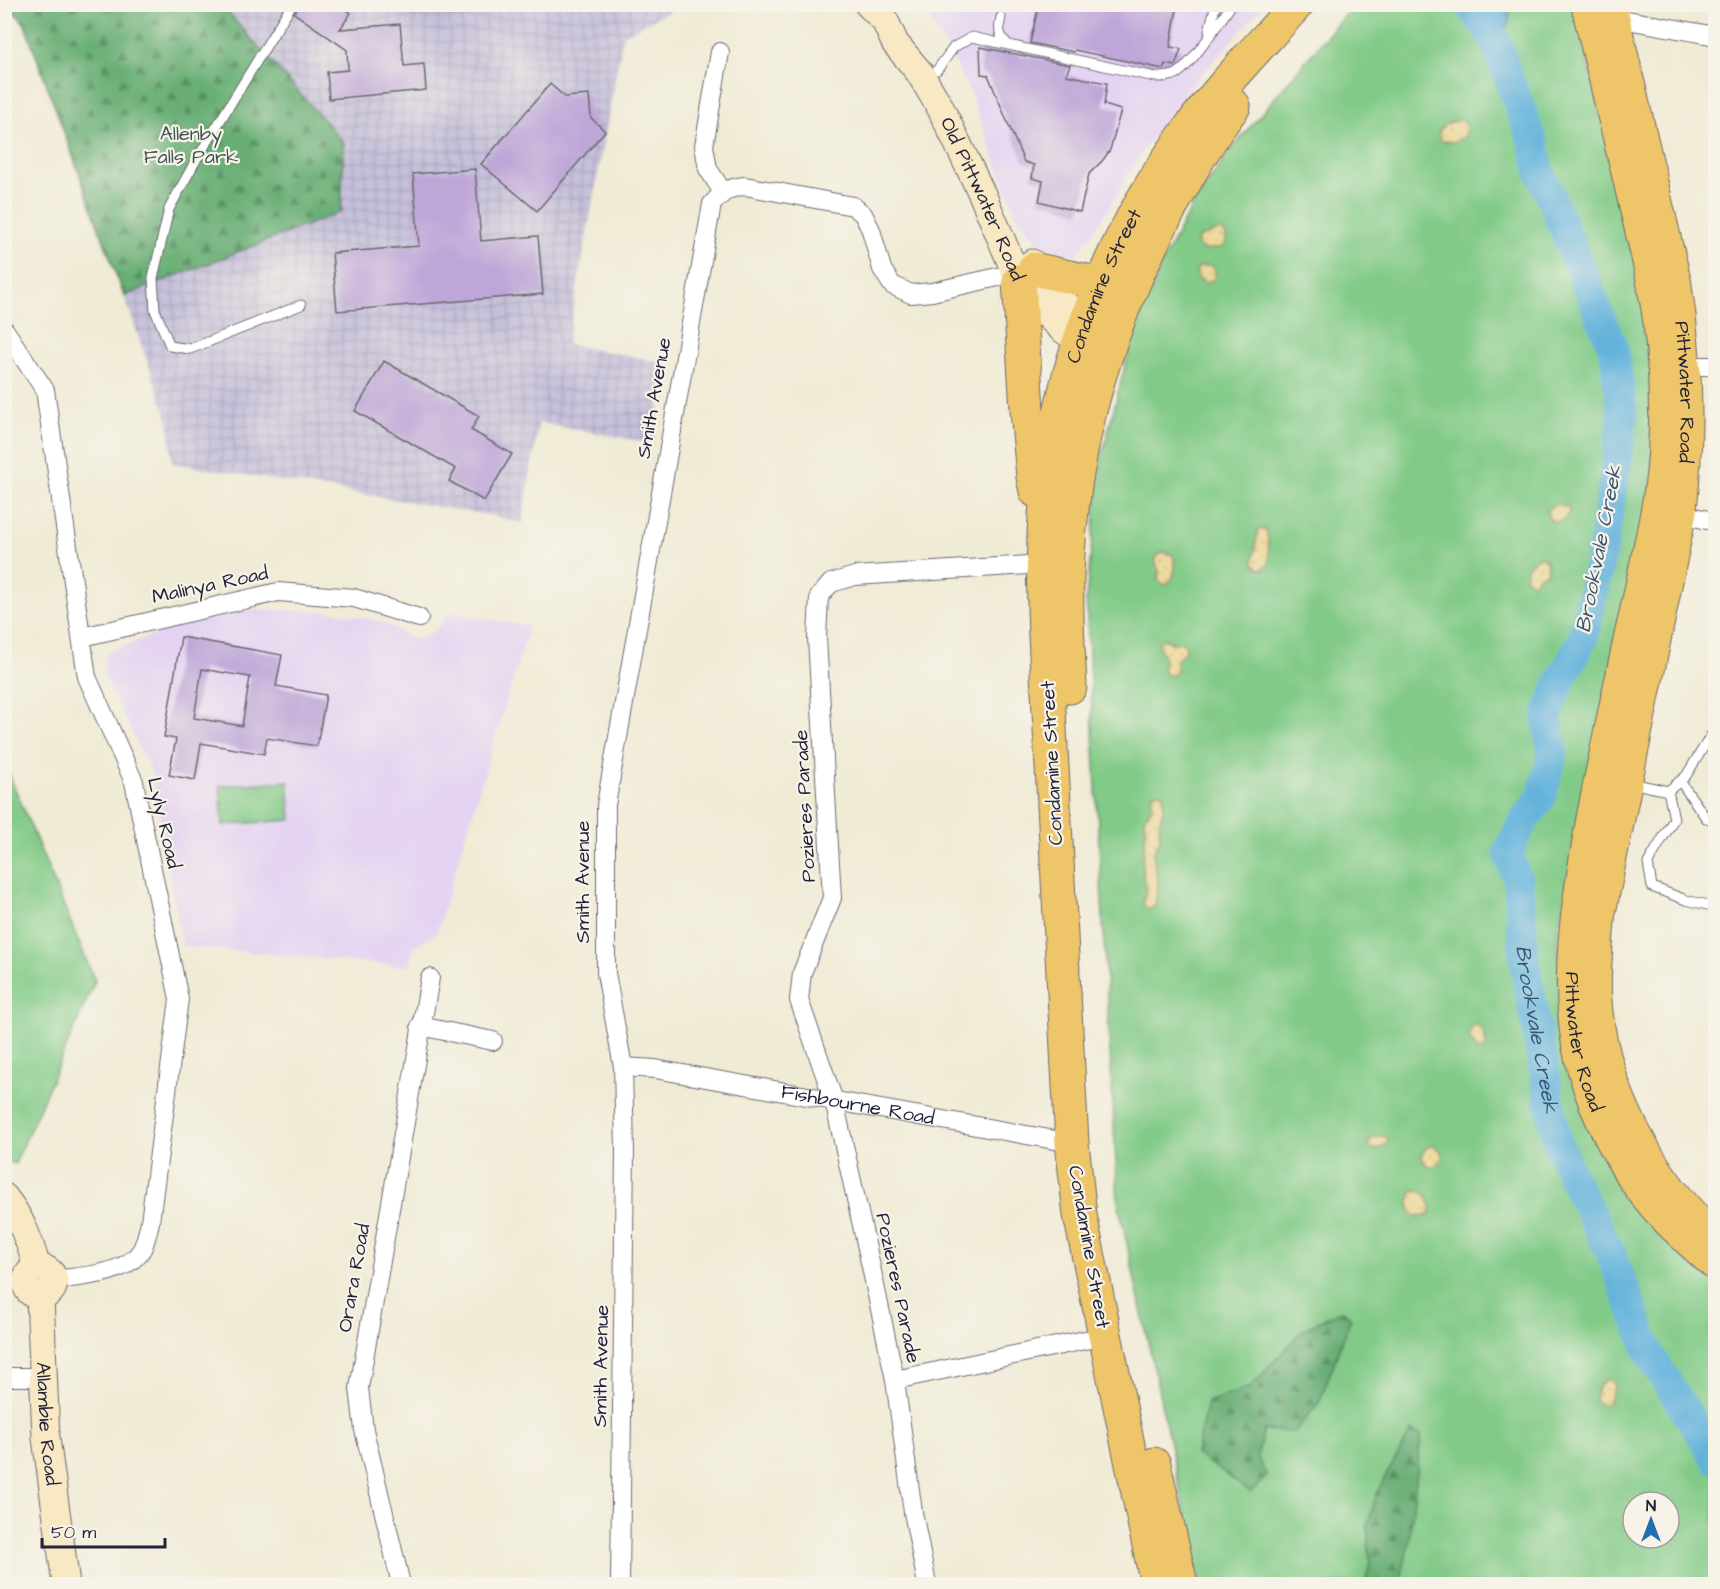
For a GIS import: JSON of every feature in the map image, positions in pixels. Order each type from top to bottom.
[{"type":"highway","name":"Condamine Street","points":[[1157,1584],[1080,1215],[1083,1145],[1067,605],[1068,555],[1078,464],[1097,335],[1101,284],[1139,206],[1185,134],[1297,4]]},
{"type":"highway","name":"Condamine Street","points":[[1180,1584],[1104,1222],[1083,1145],[1044,634],[1045,524],[1053,446],[1066,390],[1141,264],[1162,222],[1207,144],[1244,94],[1321,4]]},
{"type":"highway","points":[[1045,524],[1033,477],[1026,410],[1023,275],[1101,284]]},
{"type":"main road","name":"Pittwater Road","points":[[1600,10],[1676,282],[1674,366],[1664,415],[1663,458],[1669,511],[1613,779],[1574,920],[1572,1004],[1578,1046],[1586,1078],[1602,1121],[1626,1168],[1668,1223],[1712,1245]]},
{"type":"street","points":[[1600,10],[1716,36]]},
{"type":"street","name":"Old Pittwater Road","points":[[877,13],[895,43],[919,72],[940,106],[1041,309],[1061,328],[1097,335]]},
{"type":"street","name":"Old Pittwater Road","points":[[877,13],[906,30],[937,70],[956,101],[1023,275]]},
{"type":"street","points":[[720,52],[704,146],[708,169],[723,192],[732,187],[745,186],[853,206],[863,214],[871,230],[882,269],[892,285],[911,294],[1023,275]]},
{"type":"street","name":"Smith Avenue","points":[[620,1584],[625,1150],[623,1067],[606,973],[606,804],[708,221],[712,204],[723,192]]},
{"type":"street","name":"Lyly Road","points":[[4,329],[45,390],[87,677],[134,782],[179,999],[150,1222],[144,1245],[132,1260],[122,1266],[107,1271],[44,1282]]},
{"type":"street","points":[[1674,366],[1716,366]]},
{"type":"street","points":[[1669,511],[1716,522]]},
{"type":"street","name":"Pozieres Parade","points":[[927,1584],[913,1512],[895,1380],[867,1248],[834,1101],[799,1000],[802,973],[832,898],[817,638],[819,597],[831,583],[855,576],[1043,564]]},
{"type":"street","name":"Malinya Road","points":[[82,637],[278,592],[354,598],[418,618]]},
{"type":"street","name":"Orara Road","points":[[401,1584],[364,1430],[359,1388],[430,978]]},
{"type":"street","points":[[420,1026],[493,1041]]},
{"type":"street","name":"Fishbourne Road","points":[[623,1067],[655,1070],[1083,1145]]},
{"type":"street","name":"Allambie Road","points":[[4,1197],[19,1217],[44,1282],[42,1377],[52,1485],[66,1584]]},
{"type":"street","points":[[895,1380],[1104,1336]]},
{"type":"street","points":[[4,1377],[42,1377]]},
{"type":"lane","points":[[292,4],[196,160],[170,209],[153,278],[155,310],[170,346],[190,349],[301,305]]},
{"type":"lane","points":[[1208,36],[1216,4]]},
{"type":"lane","points":[[937,70],[954,47],[972,38],[1155,77],[1178,74],[1232,4]]},
{"type":"lane","points":[[1000,17],[999,33],[1002,40],[1009,45]]},
{"type":"lane","points":[[1668,791],[1686,776],[1716,727]]},
{"type":"lane","points":[[1613,779],[1668,791]]},
{"type":"lane","points":[[1680,781],[1706,818],[1716,820]]},
{"type":"lane","points":[[1668,791],[1674,819],[1648,863],[1652,887],[1686,900],[1716,907]]},
{"type":"shaded area","points":[[221,5],[681,5],[623,35],[567,344],[667,363],[653,443],[539,423],[522,523],[489,515],[172,463],[168,419],[124,296],[341,212],[344,143]]},
{"type":"shaded area","points":[[919,5],[1264,5],[1194,83],[1147,144],[1096,228],[1076,256],[1039,244],[1017,216],[970,92],[924,8]]},
{"type":"shaded area","points":[[256,609],[337,612],[382,622],[416,640],[434,631],[451,613],[529,626],[436,934],[414,946],[409,967],[182,946],[153,776],[102,672],[108,652],[182,624]]},
{"type":"green space","name":"Allenby Falls Park","points":[[7,5],[221,5],[344,143],[341,212],[124,296],[24,23]]},
{"type":"green space","points":[[1353,5],[1574,5],[1645,290],[1656,415],[1650,501],[1558,929],[1562,1010],[1715,1277],[1715,1584],[1200,1584],[1118,1202],[1086,599],[1101,459],[1135,327],[1163,260],[1195,201],[1230,151]]},
{"type":"green space","points":[[4,762],[95,981],[15,1164],[4,1159]]},
{"type":"green space","points":[[288,781],[291,820],[223,825],[220,786]]},
{"type":"green space","points":[[1342,1310],[1351,1318],[1319,1403],[1294,1432],[1264,1430],[1257,1456],[1267,1476],[1251,1492],[1196,1454],[1207,1402],[1251,1387],[1304,1329]]},
{"type":"green space","points":[[1411,1431],[1421,1435],[1409,1543],[1400,1584],[1365,1584],[1370,1562],[1367,1527],[1377,1492]]},
{"type":"sand","points":[[1457,120],[1463,120],[1465,124],[1464,137],[1454,142],[1442,141],[1439,137],[1440,130]]},
{"type":"sand","points":[[1220,230],[1226,234],[1223,247],[1205,250],[1198,246],[1198,238]]},
{"type":"sand","points":[[1201,266],[1211,266],[1215,270],[1215,279],[1204,283],[1197,276],[1196,270]]},
{"type":"sand","points":[[1558,504],[1569,508],[1569,513],[1563,520],[1554,522],[1549,519],[1547,510]]},
{"type":"sand","points":[[1258,530],[1266,530],[1269,563],[1263,569],[1259,569],[1253,562]]},
{"type":"sand","points":[[1165,552],[1173,555],[1175,568],[1173,577],[1164,585],[1158,580],[1159,571],[1155,561],[1158,555]]},
{"type":"sand","points":[[1537,557],[1544,558],[1547,562],[1547,572],[1537,577],[1534,584],[1526,579],[1526,572]]},
{"type":"sand","points":[[1165,639],[1172,643],[1183,642],[1186,646],[1186,650],[1176,661],[1177,672],[1170,676],[1163,672],[1164,657],[1158,644]]},
{"type":"sand","points":[[1155,792],[1163,793],[1164,806],[1159,824],[1160,840],[1153,853],[1158,884],[1155,906],[1150,909],[1143,903],[1146,890],[1142,869],[1146,831],[1144,820],[1152,808],[1152,796]]},
{"type":"sand","points":[[1475,1025],[1480,1026],[1485,1036],[1486,1047],[1482,1051],[1477,1049],[1469,1038],[1471,1028]]},
{"type":"sand","points":[[1383,1136],[1388,1138],[1386,1145],[1377,1150],[1369,1147],[1370,1139]]},
{"type":"sand","points":[[1432,1146],[1439,1149],[1442,1156],[1439,1163],[1432,1166],[1425,1163],[1422,1156],[1425,1149]]},
{"type":"sand","points":[[1416,1190],[1426,1194],[1431,1206],[1427,1216],[1415,1216],[1411,1212],[1409,1202],[1412,1191]]},
{"type":"sand","points":[[1607,1379],[1615,1385],[1609,1402],[1601,1404],[1595,1399],[1597,1390]]},
{"type":"water","points":[[1437,5],[1508,5],[1509,23],[1500,37],[1490,46],[1464,8],[1457,6],[1439,9]]},
{"type":"building","points":[[301,4],[338,4],[351,13],[340,29],[400,24],[404,66],[424,64],[426,90],[329,99],[327,72],[348,70],[347,50],[294,13]]},
{"type":"building","points":[[1039,4],[1178,4],[1170,47],[1181,49],[1175,66],[1165,64],[1163,69],[1030,43]]},
{"type":"building","points":[[980,47],[1070,65],[1066,75],[1107,83],[1104,105],[1121,110],[1110,150],[1089,174],[1080,212],[1039,201],[1043,181],[1032,178],[1034,165],[1024,162],[988,75],[981,74]]},
{"type":"building","points":[[550,84],[565,97],[589,95],[591,118],[605,131],[537,211],[481,164]]},
{"type":"building","points":[[475,169],[481,241],[538,236],[543,294],[337,311],[332,253],[419,246],[413,174]]},
{"type":"building","points":[[384,361],[479,416],[471,430],[512,454],[484,501],[449,481],[456,469],[355,411]]},
{"type":"building","points":[[181,637],[282,655],[276,686],[326,695],[317,746],[267,738],[264,754],[201,743],[195,780],[169,775],[176,739],[164,737]],"holes":[[[202,669],[250,677],[242,726],[194,718]]]},
{"type":"waterway","name":"Brookvale Creek","points":[[1469,4],[1493,36],[1532,139],[1541,174],[1614,350],[1623,419],[1605,537],[1583,638],[1557,688],[1547,718],[1553,753],[1542,796],[1524,821],[1508,851],[1518,881],[1525,965],[1557,1142],[1611,1254],[1651,1357],[1716,1459]]}]
